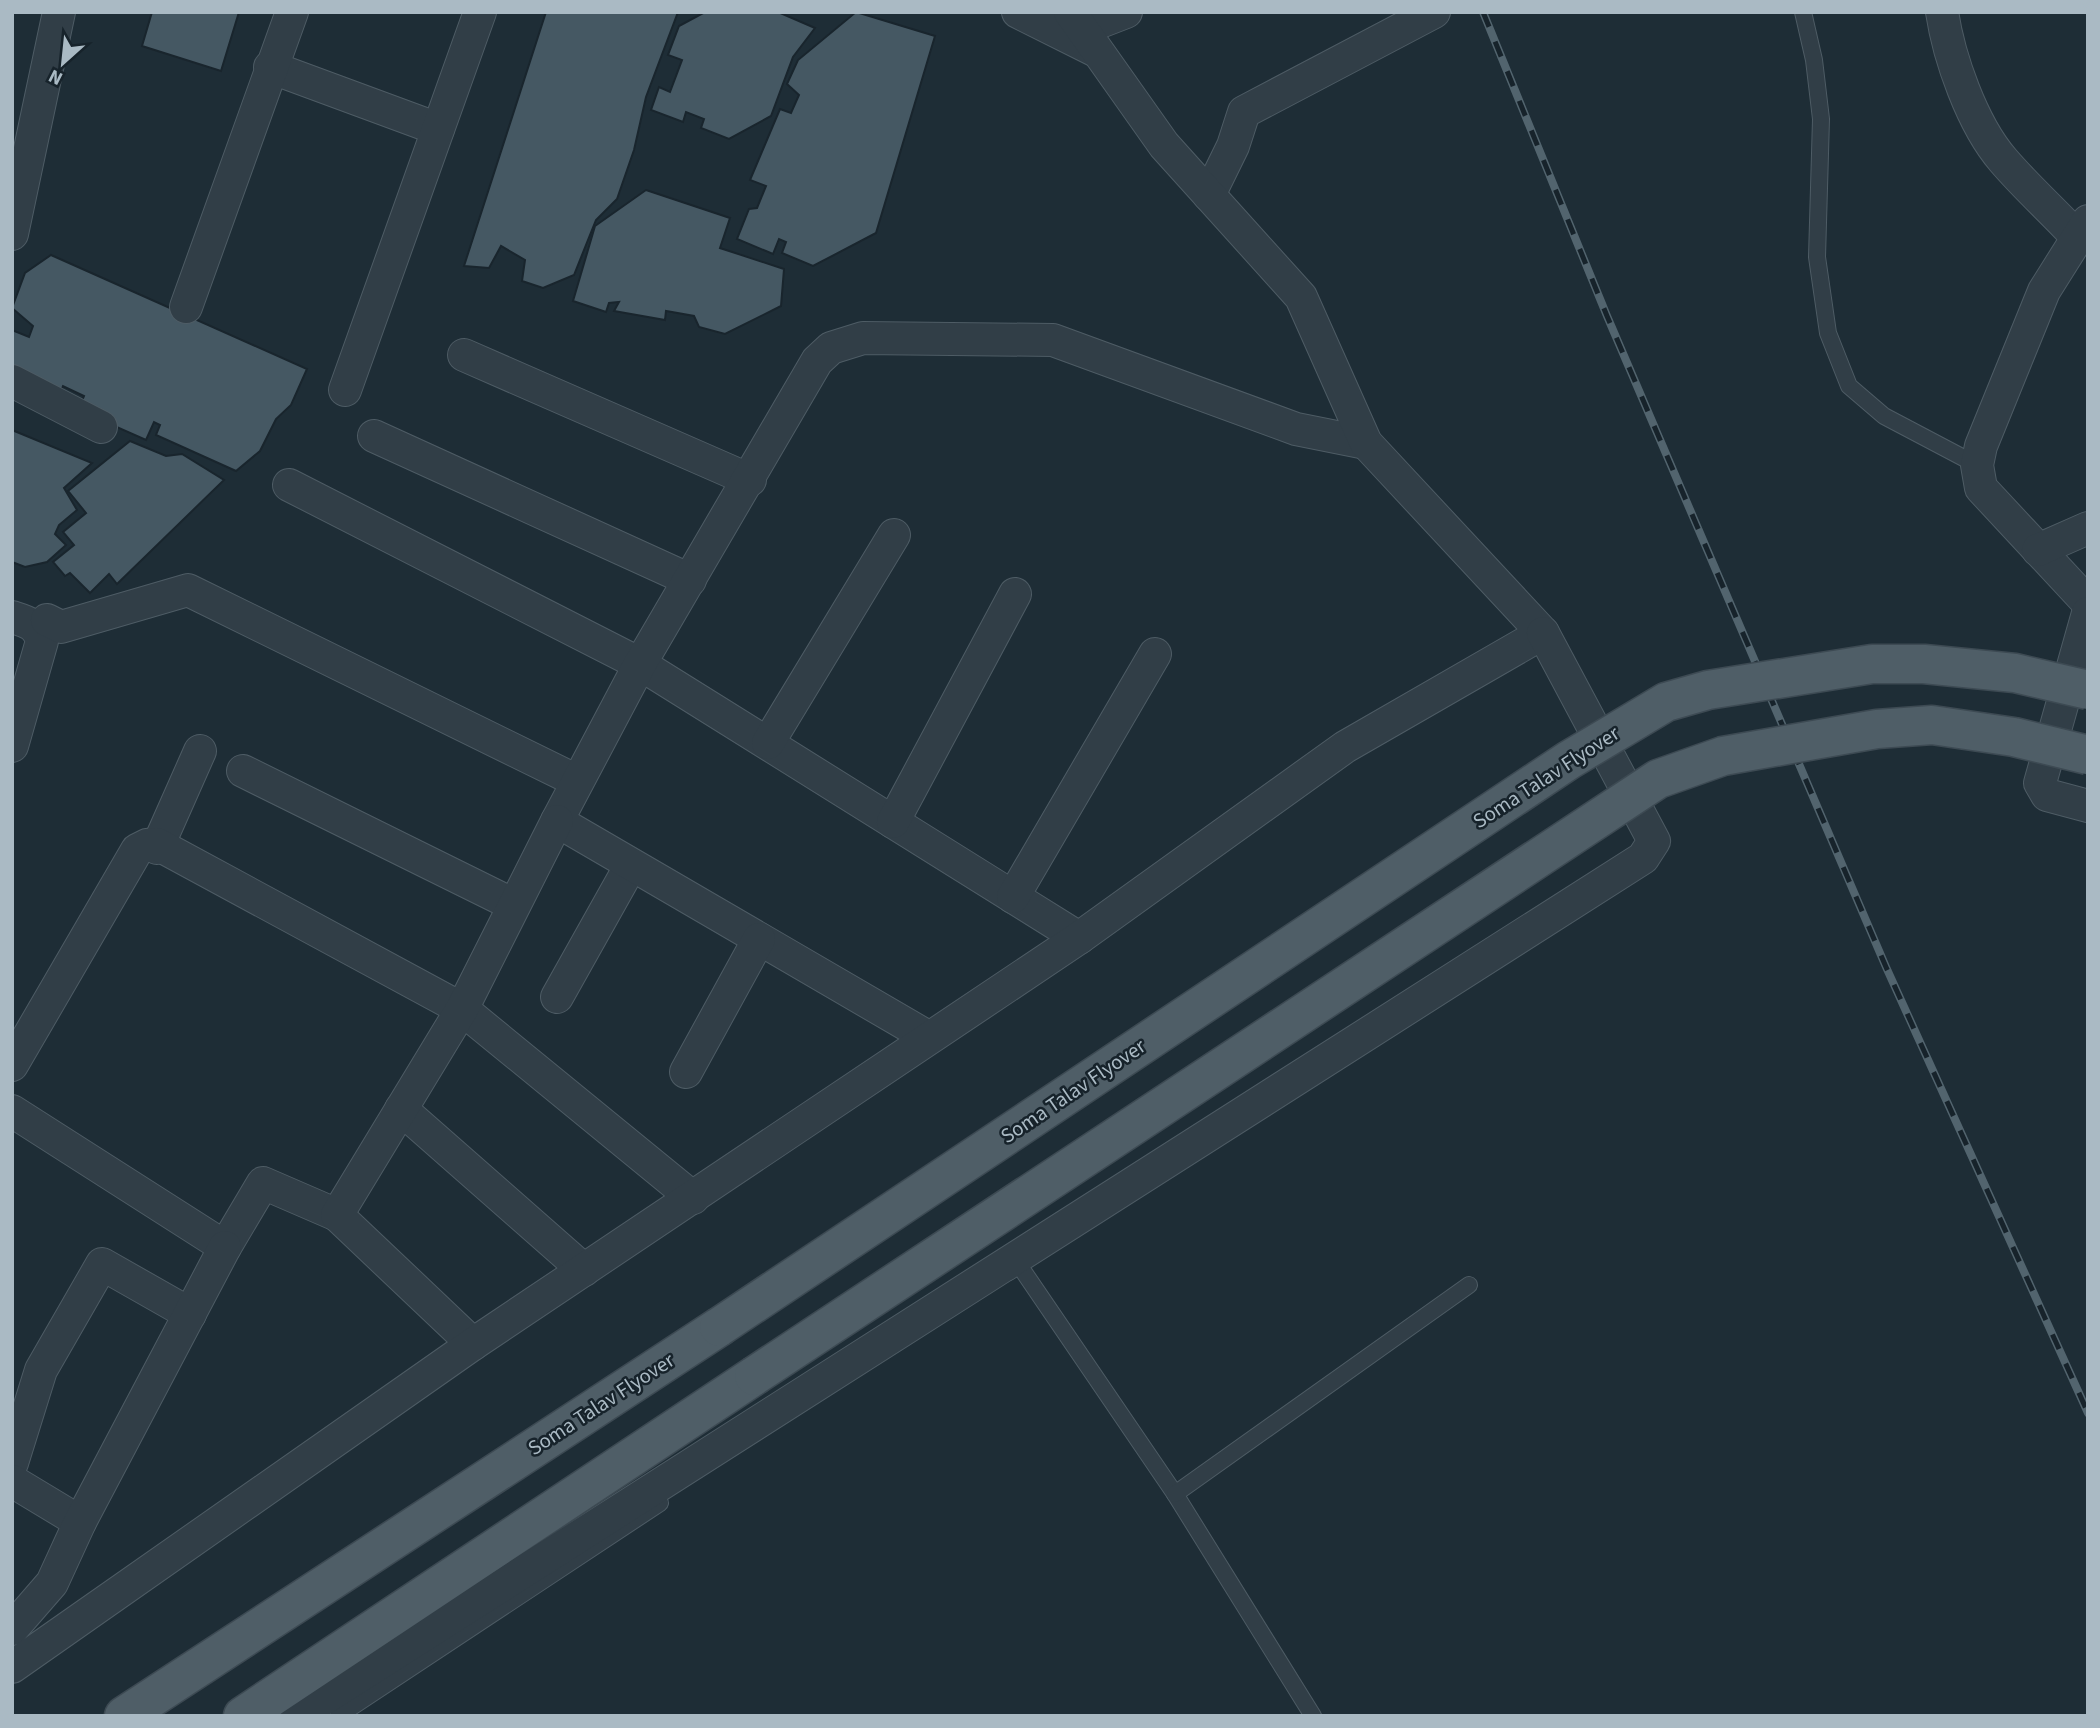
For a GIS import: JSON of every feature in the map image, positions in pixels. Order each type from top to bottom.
[{"type":"main road","name":"Soma Talav Flyover","points":[[124,1716],[719,1327],[1569,760],[1666,702],[1708,690],[1872,664],[1924,664],[2015,673],[2088,690]]},
{"type":"main road","points":[[243,1716],[1658,779],[1723,756],[1877,729],[1932,725],[2014,737],[2088,755]]},
{"type":"street","points":[[12,234],[59,12]]},
{"type":"street","points":[[186,307],[270,67],[292,12]]},
{"type":"street","points":[[345,390],[480,12]]},
{"type":"street","points":[[297,1716],[1643,858],[1654,841],[1543,633],[1366,443],[1301,297],[1164,145],[1084,31],[1018,12]]},
{"type":"street","points":[[1084,31],[1126,12]]},
{"type":"street","points":[[1209,195],[1233,146],[1244,112],[1434,12]]},
{"type":"street","points":[[1942,12],[1945,31],[1969,104],[2001,158],[2082,229],[2044,291],[1981,446],[1977,465],[1981,488],[2088,604]]},
{"type":"street","points":[[270,67],[438,129]]},
{"type":"street","points":[[337,1214],[462,1009],[556,821],[640,664],[750,480],[817,361],[831,348],[863,338],[1053,340],[1296,429],[1366,443]]},
{"type":"street","points":[[464,355],[750,480]]},
{"type":"street","points":[[12,381],[102,427]]},
{"type":"street","points":[[374,436],[690,580]]},
{"type":"street","points":[[289,485],[640,664],[1079,937]]},
{"type":"street","points":[[2038,550],[2088,528]]},
{"type":"street","points":[[768,743],[894,535]]},
{"type":"street","points":[[47,620],[61,627],[188,590],[577,781]]},
{"type":"street","points":[[893,822],[1015,594]]},
{"type":"street","points":[[2088,613],[2040,783],[2047,795],[2088,806]]},
{"type":"street","points":[[12,617],[30,622],[39,631],[42,641],[19,696],[12,746]]},
{"type":"street","points":[[12,1667],[472,1344],[1079,937],[1346,747],[1543,633]]},
{"type":"street","points":[[1013,897],[1156,654]]},
{"type":"street","points":[[157,846],[200,751]]},
{"type":"street","points":[[243,771],[514,905]]},
{"type":"street","points":[[556,821],[928,1037]]},
{"type":"street","points":[[12,1065],[137,850],[147,845],[157,846],[462,1009],[693,1198]]},
{"type":"street","points":[[557,997],[631,865]]},
{"type":"street","points":[[686,1072],[759,939]]},
{"type":"street","points":[[401,1109],[584,1270]]},
{"type":"street","points":[[12,1111],[225,1247]]},
{"type":"street","points":[[12,1629],[52,1583],[80,1522],[225,1247],[263,1183],[337,1214],[472,1344]]},
{"type":"street","points":[[12,1463],[41,1370],[102,1264],[190,1314]]},
{"type":"street","points":[[12,1481],[80,1522]]},
{"type":"lane","points":[[1802,12],[1814,60],[1821,119],[1817,257],[1828,333],[1849,386],[1875,409],[1977,465]]},
{"type":"lane","points":[[338,1716],[1019,1265],[1175,1494],[1313,1716]]},
{"type":"lane","points":[[1175,1494],[1469,1285]]},
{"type":"building","points":[[152,12],[239,12],[221,71],[142,46]]},
{"type":"building","points":[[546,12],[678,12],[646,97],[634,150],[617,199],[596,220],[574,275],[543,288],[522,281],[525,260],[501,246],[489,268],[464,266]]},
{"type":"building","points":[[705,12],[778,12],[815,28],[793,57],[771,116],[729,139],[701,128],[704,119],[686,112],[683,122],[651,110],[659,87],[670,92],[682,60],[668,55],[679,26]]},
{"type":"building","points":[[856,12],[935,36],[876,233],[813,266],[782,253],[786,242],[779,239],[773,254],[737,239],[749,209],[757,208],[766,186],[750,180],[780,109],[791,113],[799,95],[787,84],[798,60]]},
{"type":"building","points":[[646,190],[730,218],[720,248],[784,269],[781,306],[725,334],[699,327],[694,316],[666,311],[665,320],[614,311],[619,302],[609,303],[606,312],[573,301],[595,226]]},
{"type":"building","points":[[51,255],[307,369],[291,405],[276,419],[260,451],[236,471],[156,435],[160,425],[154,422],[146,440],[78,410],[84,396],[63,386],[60,394],[12,368],[12,330],[29,337],[33,326],[12,308],[25,273]]},
{"type":"building","points":[[12,430],[92,463],[64,488],[77,510],[59,525],[55,534],[66,545],[47,562],[25,567],[12,562]]},
{"type":"building","points":[[130,441],[166,456],[182,454],[224,480],[117,584],[109,574],[90,593],[70,573],[65,576],[53,562],[74,545],[63,532],[86,513],[68,491]]},
{"type":"railway","points":[[1483,12],[1607,316],[1886,967],[2088,1413]]}]
